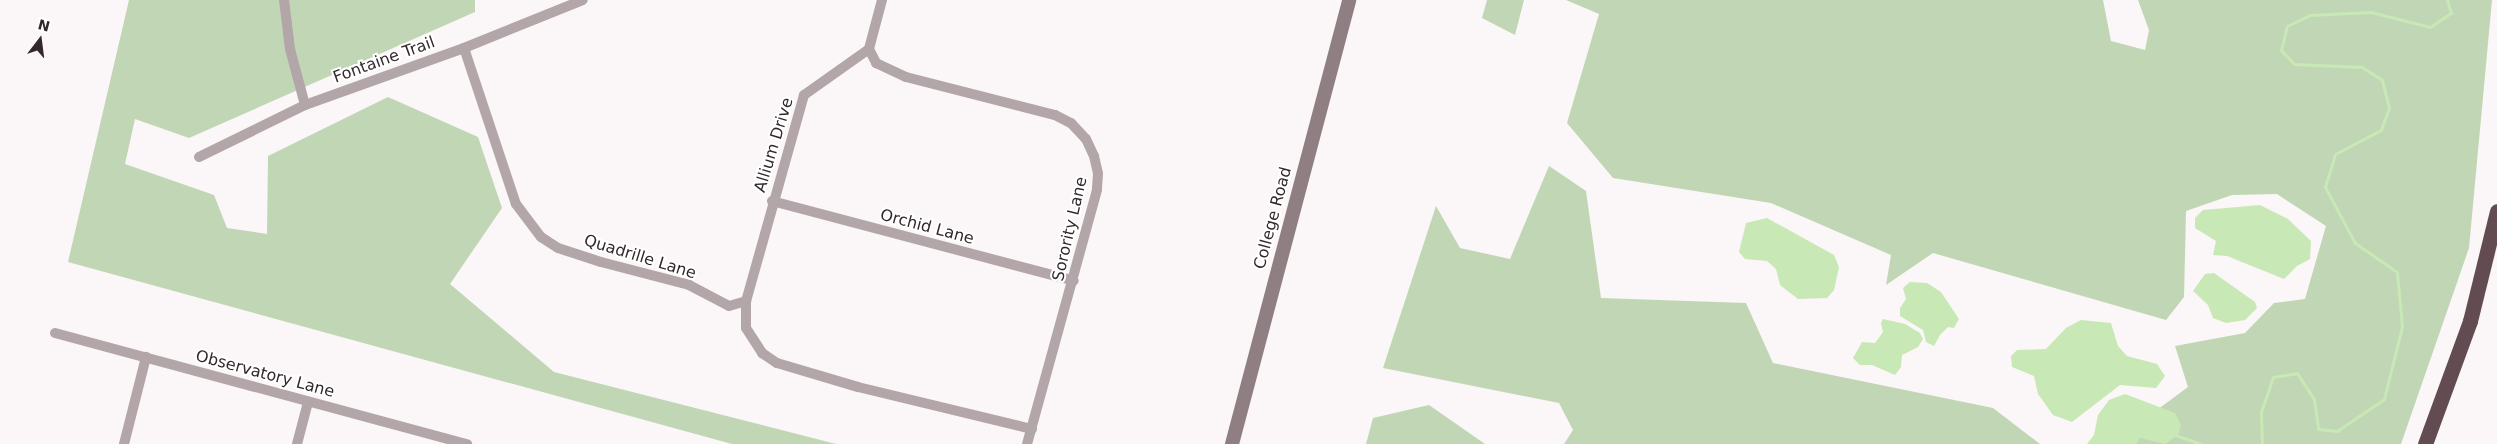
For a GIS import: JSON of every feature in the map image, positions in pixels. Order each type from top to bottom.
[{"type":"highway","points":[[2425,444],[2470,322],[2497,211]]},
{"type":"street","points":[[284,0],[290,49],[305,105]]},
{"type":"street","name":"Fontaine Trail","points":[[199,157],[305,105],[464,48],[583,0]]},
{"type":"street","points":[[869,49],[882,0]]},
{"type":"street","name":"College Road","points":[[1232,444],[1349,0]]},
{"type":"street","name":"Quadrille Lane","points":[[464,48],[516,204],[542,236],[558,248],[600,262],[689,285],[729,306],[746,300]]},
{"type":"street","name":"Allium Drive","points":[[746,300],[772,201],[804,95],[869,49]]},
{"type":"street","name":"Sorority Lane","points":[[869,49],[876,63],[890,70],[1055,115],[1071,123],[1086,139],[1098,174],[1097,190],[1074,281],[1027,444]]},
{"type":"street","name":"Orchid Lane","points":[[772,201],[1074,281]]},
{"type":"street","points":[[746,300],[746,328],[762,353],[777,363],[858,387],[1032,429]]},
{"type":"street","name":"Observatory Lane","points":[[55,333],[467,444]]},
{"type":"street","points":[[124,444],[146,357]]},
{"type":"street","points":[[297,444],[308,402]]},
{"type":"shaded area","points":[[129,0],[475,0],[475,12],[189,138],[135,119],[125,164],[214,195],[227,228],[267,234],[268,156],[388,97],[478,137],[502,208],[450,284],[554,372],[836,444],[732,444],[68,262]]},
{"type":"shaded area","points":[[1487,0],[1524,0],[1515,35],[1482,18]]},
{"type":"shaded area","points":[[1566,0],[2103,0],[2111,41],[2145,50],[2149,30],[2138,0],[2492,0],[2469,248],[2401,444],[2111,444],[2188,387],[2175,346],[2245,333],[2274,303],[2305,299],[2326,226],[2277,194],[2232,195],[2186,211],[2184,297],[2166,320],[1933,253],[1886,285],[1891,255],[1771,203],[1613,178],[1567,123],[1599,14]]},
{"type":"shaded area","points":[[1549,166],[1586,191],[1601,298],[1746,303],[1773,363],[1993,408],[2040,444],[1564,444],[1573,430],[1559,403],[1383,368],[1436,206],[1460,248],[1510,259]]},
{"type":"shaded area","points":[[2260,205],[2288,219],[2311,241],[2310,259],[2297,266],[2284,279],[2227,256],[2213,255],[2216,241],[2195,228],[2195,218],[2203,210]]},
{"type":"shaded area","points":[[1767,218],[1834,255],[1839,267],[1834,290],[1827,298],[1798,299],[1780,285],[1776,269],[1767,261],[1745,259],[1739,252],[1746,223]]},
{"type":"shaded area","points":[[2214,273],[2255,302],[2257,308],[2245,320],[2226,323],[2213,318],[2208,305],[2193,291],[2205,274]]},
{"type":"shaded area","points":[[1910,282],[1927,283],[1941,292],[1959,319],[1954,328],[1948,327],[1940,335],[1934,346],[1926,342],[1923,330],[1900,316],[1900,308],[1906,299],[1903,288]]},
{"type":"shaded area","points":[[1883,319],[1905,324],[1920,333],[1923,339],[1918,347],[1902,355],[1901,367],[1895,375],[1872,365],[1860,365],[1853,358],[1862,342],[1875,343],[1883,332],[1881,323]]},
{"type":"shaded area","points":[[2081,320],[2111,323],[2118,346],[2127,356],[2157,364],[2165,376],[2156,388],[2120,385],[2072,422],[2053,415],[2038,394],[2034,376],[2012,367],[2011,356],[2017,350],[2046,349],[2066,328]]},
{"type":"shaded area","points":[[2125,394],[2175,413],[2181,425],[2178,435],[2165,444],[2140,438],[2136,444],[2087,444],[2094,435],[2098,415],[2109,400]]},
{"type":"shaded area","points":[[1429,405],[1485,444],[1366,444],[1373,418]]},
{"type":"waterway","points":[[2262,444],[2261,412],[2273,377],[2297,373],[2314,399],[2318,429],[2337,431],[2384,399],[2402,327],[2397,272],[2355,243],[2325,187],[2335,154],[2381,130],[2389,108],[2382,80],[2362,67],[2294,64],[2281,50],[2287,26],[2310,15],[2371,12],[2430,27],[2451,13],[2447,0]]},
{"type":"waterway","points":[[2175,435],[2201,444]]}]
